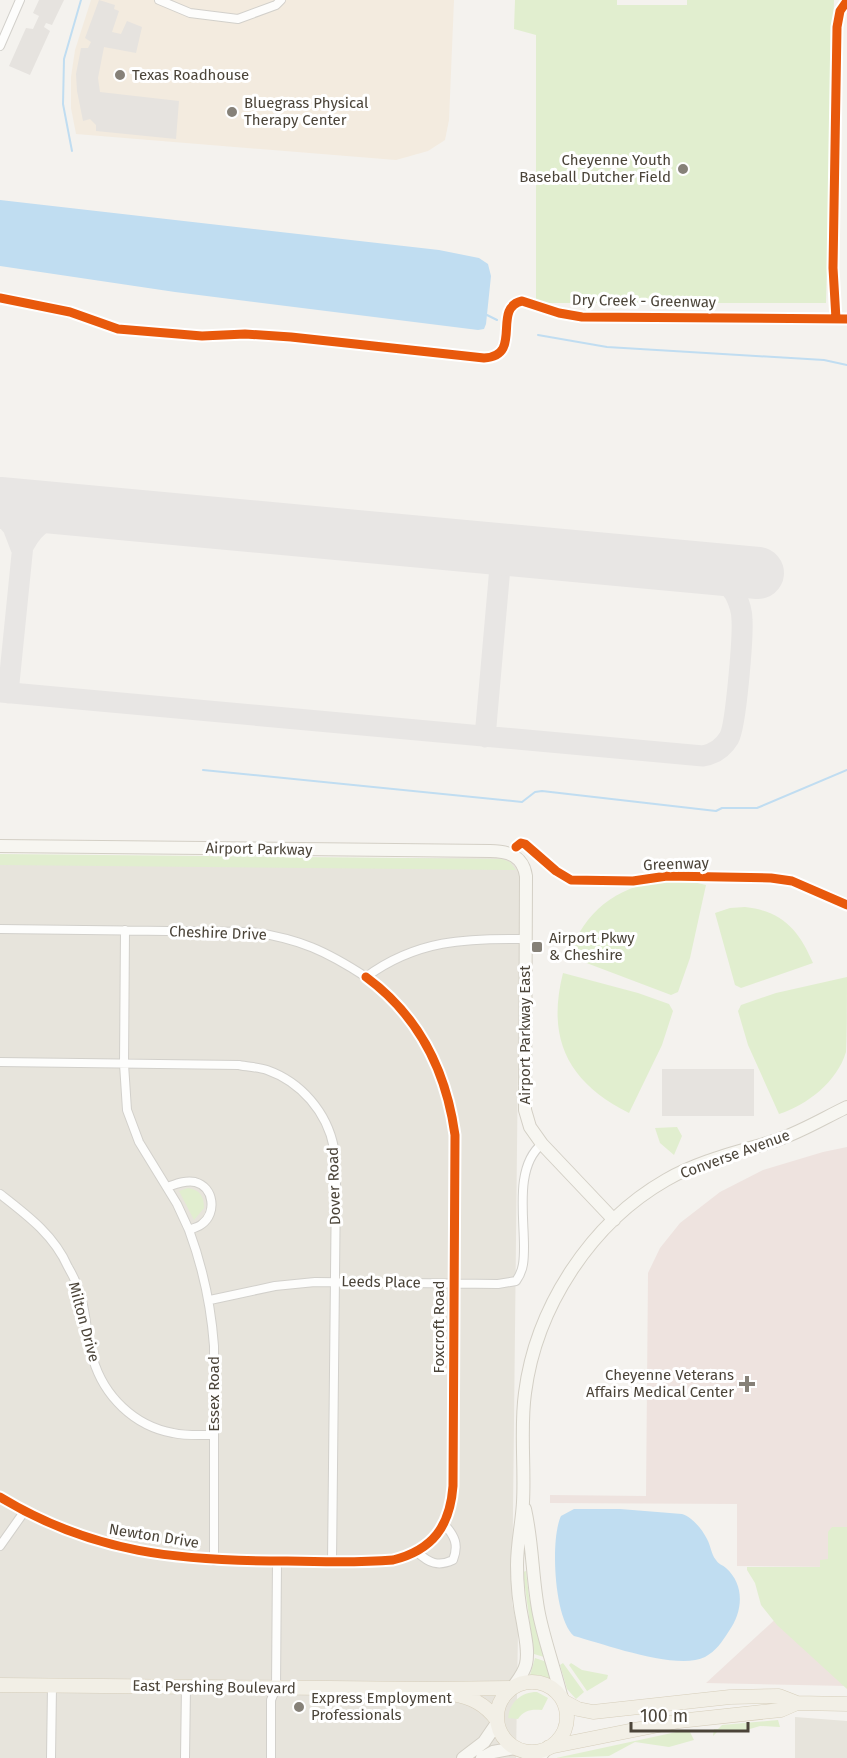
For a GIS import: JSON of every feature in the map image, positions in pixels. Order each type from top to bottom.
[{"type":"main road","name":"Airport Parkway","points":[[0,846],[490,851],[507,852],[516,856]]},
{"type":"main road","name":"Airport Parkway East","points":[[516,856],[524,866],[526,876],[525,1103],[530,1127],[542,1144],[614,1220]]},
{"type":"main road","name":"Converse Avenue","points":[[512,1688],[527,1662],[517,1583],[517,1555],[523,1502],[525,1393],[541,1330],[559,1292],[576,1265],[614,1220],[656,1187],[694,1166],[778,1140],[847,1107]]},
{"type":"main road","name":"Converse Avenue","points":[[523,1502],[529,1529],[539,1615],[563,1700]]},
{"type":"main road","name":"East Pershing Boulevard","points":[[0,1685],[429,1689],[512,1688],[526,1682],[540,1683],[553,1688],[563,1700],[585,1712],[730,1697],[779,1696],[797,1703],[847,1704]]},
{"type":"main road","points":[[463,1758],[484,1742],[497,1722],[500,1702],[512,1688]]},
{"type":"main road","name":"East Pershing Boulevard","points":[[429,1689],[474,1699],[483,1704],[516,1751],[532,1752],[679,1721],[781,1710],[797,1703]]},
{"type":"main road","points":[[545,1751],[560,1737],[566,1724],[567,1716],[563,1700]]},
{"type":"main road","points":[[482,1758],[493,1752],[516,1751]]},
{"type":"street","points":[[0,46],[20,0]]},
{"type":"street","points":[[159,0],[190,14],[238,19],[276,5],[281,0]]},
{"type":"street","name":"Cheshire Drive","points":[[0,929],[227,930],[279,936],[333,955],[366,977]]},
{"type":"street","name":"Essex Road","points":[[125,930],[124,1090],[131,1125],[189,1230],[205,1277],[210,1300],[214,1346],[214,1561]]},
{"type":"street","points":[[366,977],[386,963],[417,949],[452,941],[486,938],[525,939]]},
{"type":"street","name":"Foxcroft Road","points":[[277,1561],[332,1562],[393,1560],[407,1557],[417,1552],[437,1535],[444,1524],[452,1500],[456,1135],[446,1088],[438,1066],[417,1027],[383,989],[366,977]]},
{"type":"street","name":"Dover Road","points":[[0,1062],[239,1065],[266,1070],[290,1082],[308,1096],[320,1113],[330,1131],[335,1150],[332,1562]]},
{"type":"street","name":"Leeds Place","points":[[210,1300],[275,1286],[335,1282],[508,1284],[516,1281],[521,1275],[524,1257],[525,1169],[534,1150],[542,1144]]},
{"type":"street","points":[[167,1187],[183,1181],[195,1182],[204,1186],[210,1193],[212,1206],[209,1216],[202,1224],[189,1230]]},
{"type":"street","name":"Milton Drive","points":[[0,1194],[29,1216],[46,1233],[67,1263],[82,1300],[93,1358],[104,1386],[113,1398],[138,1419],[156,1428],[173,1433],[214,1435]]},
{"type":"street","name":"Newton Drive","points":[[0,1497],[24,1512],[66,1531],[126,1550],[214,1561],[277,1561]]},
{"type":"street","points":[[0,1546],[24,1512]]},
{"type":"street","points":[[417,1552],[435,1564],[444,1564],[453,1560],[457,1550],[456,1542],[444,1524]]},
{"type":"street","points":[[270,1758],[271,1700],[276,1688],[277,1561]]},
{"type":"street","points":[[51,1758],[52,1686]]},
{"type":"street","points":[[185,1758],[186,1687]]},
{"type":"shaded area","points":[[39,0],[64,0],[52,25],[46,23],[44,27],[50,31],[30,75],[9,66],[26,28],[33,29],[39,16],[33,13]]},
{"type":"shaded area","points":[[91,0],[454,0],[449,120],[445,140],[428,151],[396,160],[76,134],[71,108],[71,77],[75,50]]},
{"type":"shaded area","points":[[99,0],[115,5],[114,9],[119,11],[112,32],[121,34],[127,21],[142,27],[136,53],[104,47],[98,78],[100,92],[179,101],[176,139],[96,131],[96,125],[90,119],[83,121],[76,74],[81,48],[88,48],[91,42],[85,38]]},
{"type":"shaded area","points":[[0,858],[506,858],[517,865],[520,876],[512,1603],[518,1630],[516,1758],[0,1758]]},
{"type":"shaded area","points":[[662,1069],[754,1069],[754,1116],[662,1116]]},
{"type":"shaded area","name":"Cheyenne Veterans Affairs Medical Center","points":[[847,1147],[847,1686],[706,1683],[832,1567],[737,1566],[737,1504],[550,1503],[550,1495],[646,1496],[648,1273],[660,1248],[680,1223],[720,1192],[763,1170]]},
{"type":"shaded area","points":[[795,1717],[847,1721],[847,1758],[795,1758]]},
{"type":"green space","name":"Cheyenne Youth Baseball Dutcher Field","points":[[515,0],[617,0],[617,5],[687,5],[687,0],[834,0],[826,303],[536,303],[536,35],[514,29]]},
{"type":"green space","points":[[0,854],[502,859],[510,862],[516,870],[0,865]]},
{"type":"green space","points":[[663,879],[685,880],[706,885],[690,958],[678,992],[671,995],[568,956],[584,926],[604,904],[630,889]]},
{"type":"green space","points":[[745,907],[769,913],[788,924],[802,941],[813,963],[741,988],[735,985],[715,913],[730,908]]},
{"type":"green space","points":[[563,973],[638,993],[669,1004],[673,1011],[662,1045],[629,1113],[591,1088],[577,1073],[567,1057],[558,1019],[558,997]]},
{"type":"green space","points":[[847,977],[846,1052],[842,1063],[820,1091],[800,1105],[779,1114],[748,1045],[738,1011],[741,1005],[776,993]]},
{"type":"green space","points":[[677,1127],[682,1136],[674,1155],[660,1143],[655,1128]]},
{"type":"green space","points":[[188,1188],[201,1194],[203,1200],[204,1208],[194,1220],[179,1191]]},
{"type":"green space","points":[[832,1527],[847,1527],[847,1689],[777,1625],[761,1605],[755,1583],[747,1570],[747,1567],[820,1567],[820,1560],[828,1559],[828,1532]]},
{"type":"green space","points":[[526,1571],[529,1597],[544,1657],[534,1654],[523,1572]]},
{"type":"green space","points":[[535,1658],[547,1662],[551,1680],[530,1675]]},
{"type":"green space","points":[[563,1663],[584,1692],[576,1699],[567,1689],[560,1665]]},
{"type":"green space","points":[[571,1663],[582,1670],[608,1675],[607,1679],[587,1691],[569,1665]]},
{"type":"green space","points":[[531,1692],[537,1692],[548,1698],[542,1710],[528,1711],[518,1719],[508,1718],[511,1707],[517,1699]]},
{"type":"green space","points":[[778,1720],[780,1727],[760,1726],[743,1731],[719,1730],[713,1736],[714,1729],[722,1725]]},
{"type":"green space","points":[[681,1731],[690,1732],[694,1740],[669,1747],[635,1742],[609,1756],[556,1758]]},
{"type":"water","points":[[0,200],[439,250],[479,258],[488,264],[491,276],[486,324],[484,329],[478,330],[175,292],[0,266]]},
{"type":"water","points":[[574,1509],[620,1509],[682,1514],[696,1524],[707,1539],[714,1558],[732,1575],[739,1590],[739,1607],[734,1623],[716,1649],[705,1657],[677,1661],[640,1655],[574,1636],[567,1627],[558,1597],[555,1560],[561,1516]]},
{"type":"waterway","points":[[72,151],[63,104],[64,59],[81,0]]},
{"type":"waterway","points":[[487,315],[497,320]]},
{"type":"waterway","points":[[538,335],[607,347],[824,360],[847,365]]},
{"type":"waterway","points":[[203,770],[522,802],[535,792],[542,791],[716,811],[722,808],[757,808],[847,770]]},
{"type":"taxiway","points":[[8,693],[27,505]]},
{"type":"taxiway","points":[[24,545],[34,530],[46,520],[78,510]]},
{"type":"taxiway","points":[[0,512],[13,527],[21,548]]},
{"type":"taxiway","points":[[475,547],[491,553],[500,567],[485,737]]},
{"type":"taxiway","points":[[0,692],[703,756],[721,748],[732,730],[742,617],[735,594],[725,582],[706,572],[684,567]]},
{"type":"runway","points":[[0,503],[758,573]]},
{"type":"cycle path","points":[[836,319],[833,268],[837,27],[840,11],[847,1]]},
{"type":"cycle path","name":"Dry Creek - Greenway","points":[[0,298],[70,312],[118,329],[202,336],[245,334],[291,337],[484,358],[496,355],[502,349],[509,313],[513,305],[522,301],[559,313],[582,317],[847,319]]},
{"type":"cycle path","name":"Greenway","points":[[516,847],[521,843],[525,844],[556,871],[571,880],[633,881],[667,876],[771,878],[792,881],[847,905]]},
{"type":"cycle path","points":[[0,1497],[69,1531],[104,1542],[174,1556],[248,1561],[367,1562],[393,1560],[419,1550],[437,1534],[448,1513],[453,1486],[455,1135],[445,1088],[427,1046],[401,1009],[366,977]]},
{"type":"place","name":"Texas Roadhouse","points":[[120,75]]},
{"type":"place","name":"Bluegrass Physical Therapy Center","points":[[232,112]]},
{"type":"place","name":"Cheyenne Youth Baseball Dutcher Field","points":[[683,169]]},
{"type":"place","name":"Airport Pkwy & Cheshire","points":[[537,947]]},
{"type":"place","name":"Cheyenne Veterans Affairs Medical Center","points":[[747,1384]]},
{"type":"place","name":"Express Employment Professionals","points":[[299,1707]]}]
